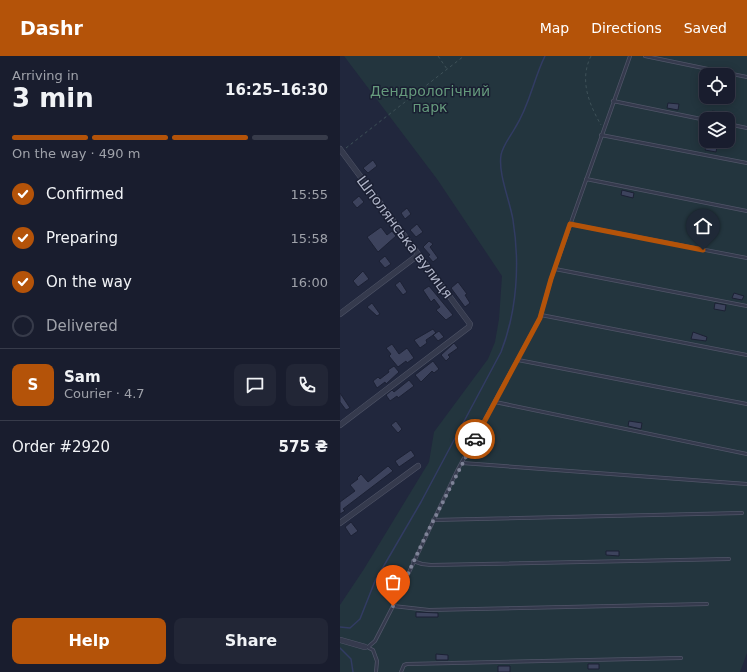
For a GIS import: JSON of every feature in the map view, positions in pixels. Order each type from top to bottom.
[{"type":"street","name":"Шполянська вулиця","points":[[340,425],[469,327],[470,324],[341,151]]},
{"type":"street","points":[[340,314],[418,255]]},
{"type":"street","points":[[340,523],[418,466]]},
{"type":"street","points":[[340,640],[367,647]]},
{"type":"lane","points":[[376,672],[373,650],[367,647],[375,641],[462,462],[541,315],[570,224],[630,56]]},
{"type":"lane","points":[[645,56],[747,77]]},
{"type":"lane","points":[[613,101],[699,119]]},
{"type":"lane","points":[[735,125],[747,128]]},
{"type":"lane","points":[[601,135],[747,163]]},
{"type":"lane","points":[[586,179],[747,211]]},
{"type":"lane","points":[[570,224],[747,258]]},
{"type":"lane","points":[[555,269],[747,306]]},
{"type":"lane","points":[[541,315],[747,355]]},
{"type":"lane","points":[[518,360],[747,404]]},
{"type":"lane","points":[[495,402],[747,454]]},
{"type":"lane","points":[[462,462],[747,484]]},
{"type":"lane","points":[[433,520],[742,513]]},
{"type":"lane","points":[[413,561],[431,565],[729,559]]},
{"type":"lane","points":[[393,606],[430,610],[707,604]]},
{"type":"lane","points":[[401,672],[402,668],[407,664],[681,658]]},
{"type":"path","points":[[438,56],[447,69]]},
{"type":"path","points":[[341,151],[464,56]]},
{"type":"path","points":[[591,56],[586,72],[588,95],[591,106],[603,129]]},
{"type":"green space","name":"Дендрологічний парк","points":[[344,56],[747,56],[747,653],[740,672],[340,672],[340,605],[364,569],[429,462],[434,432],[488,359],[495,342],[499,319],[502,276],[437,179]]},
{"type":"building","points":[[668,103],[679,104],[678,110],[667,108]]},
{"type":"building","points":[[706,148],[717,148],[716,152],[705,150]]},
{"type":"building","points":[[373,160],[377,166],[368,173],[363,168]]},
{"type":"building","points":[[622,190],[634,193],[633,198],[621,195]]},
{"type":"building","points":[[359,196],[364,202],[357,208],[352,202]]},
{"type":"building","points":[[407,208],[411,214],[405,219],[401,213]]},
{"type":"building","points":[[417,224],[423,232],[416,237],[410,230]]},
{"type":"building","points":[[381,227],[387,235],[392,231],[396,236],[378,252],[367,237]]},
{"type":"building","points":[[429,241],[433,244],[430,247],[438,258],[433,262],[428,256],[430,255],[423,247]]},
{"type":"building","points":[[385,256],[391,264],[385,268],[379,261]]},
{"type":"building","points":[[363,271],[369,279],[358,287],[353,281]]},
{"type":"building","points":[[400,281],[407,292],[403,295],[395,285]]},
{"type":"building","points":[[458,282],[467,294],[465,295],[470,303],[465,307],[451,288]]},
{"type":"building","points":[[429,286],[453,315],[446,320],[436,310],[440,307],[434,299],[431,302],[423,290]]},
{"type":"building","points":[[734,293],[744,296],[742,300],[732,298]]},
{"type":"building","points":[[372,303],[380,314],[377,316],[367,307]]},
{"type":"building","points":[[715,303],[726,305],[725,311],[714,309]]},
{"type":"building","points":[[433,329],[436,333],[426,340],[427,343],[420,348],[414,340]]},
{"type":"building","points":[[439,331],[444,337],[438,341],[433,335]]},
{"type":"building","points":[[693,332],[707,337],[706,341],[691,339]]},
{"type":"building","points":[[454,343],[458,348],[448,355],[450,357],[446,361],[441,355]]},
{"type":"building","points":[[392,344],[399,354],[407,348],[414,358],[407,363],[406,361],[398,367],[389,356],[391,354],[386,348]]},
{"type":"building","points":[[433,361],[439,369],[434,373],[432,371],[421,382],[415,375]]},
{"type":"building","points":[[394,366],[399,372],[386,384],[385,382],[377,388],[373,381],[378,377],[380,379]]},
{"type":"building","points":[[409,380],[414,386],[398,398],[397,396],[390,401],[386,395],[392,390],[394,392]]},
{"type":"building","points":[[340,393],[350,408],[346,410],[340,402]]},
{"type":"building","points":[[396,421],[402,429],[398,433],[391,425]]},
{"type":"building","points":[[629,421],[642,423],[641,429],[628,426]]},
{"type":"building","points":[[411,450],[415,456],[399,467],[395,461]]},
{"type":"building","points":[[388,466],[393,471],[343,509],[345,511],[340,514],[340,502],[355,491],[350,485],[358,479],[357,478],[361,474],[368,482]]},
{"type":"building","points":[[351,522],[358,531],[351,536],[345,527]]},
{"type":"building","points":[[606,551],[619,551],[619,556],[606,555]]},
{"type":"building","points":[[416,612],[438,613],[438,617],[416,617]]},
{"type":"building","points":[[436,654],[448,655],[448,660],[436,660]]},
{"type":"building","points":[[588,664],[599,664],[599,669],[588,669]]},
{"type":"building","points":[[498,666],[510,666],[510,672],[498,672]]},
{"type":"waterway","points":[[340,627],[350,628],[360,619],[375,581],[421,502],[501,352],[511,320],[516,287],[515,237],[512,213],[501,170],[501,155],[505,144],[520,119],[545,56]]},
{"type":"waterway","points":[[340,648],[351,659],[353,672]]},
{"type":"way so far","points":[[393,606],[413,561],[457,471],[475,439]]},
{"type":"route","points":[[475,439],[540,318],[551,279],[570,224],[703,250]]}]
